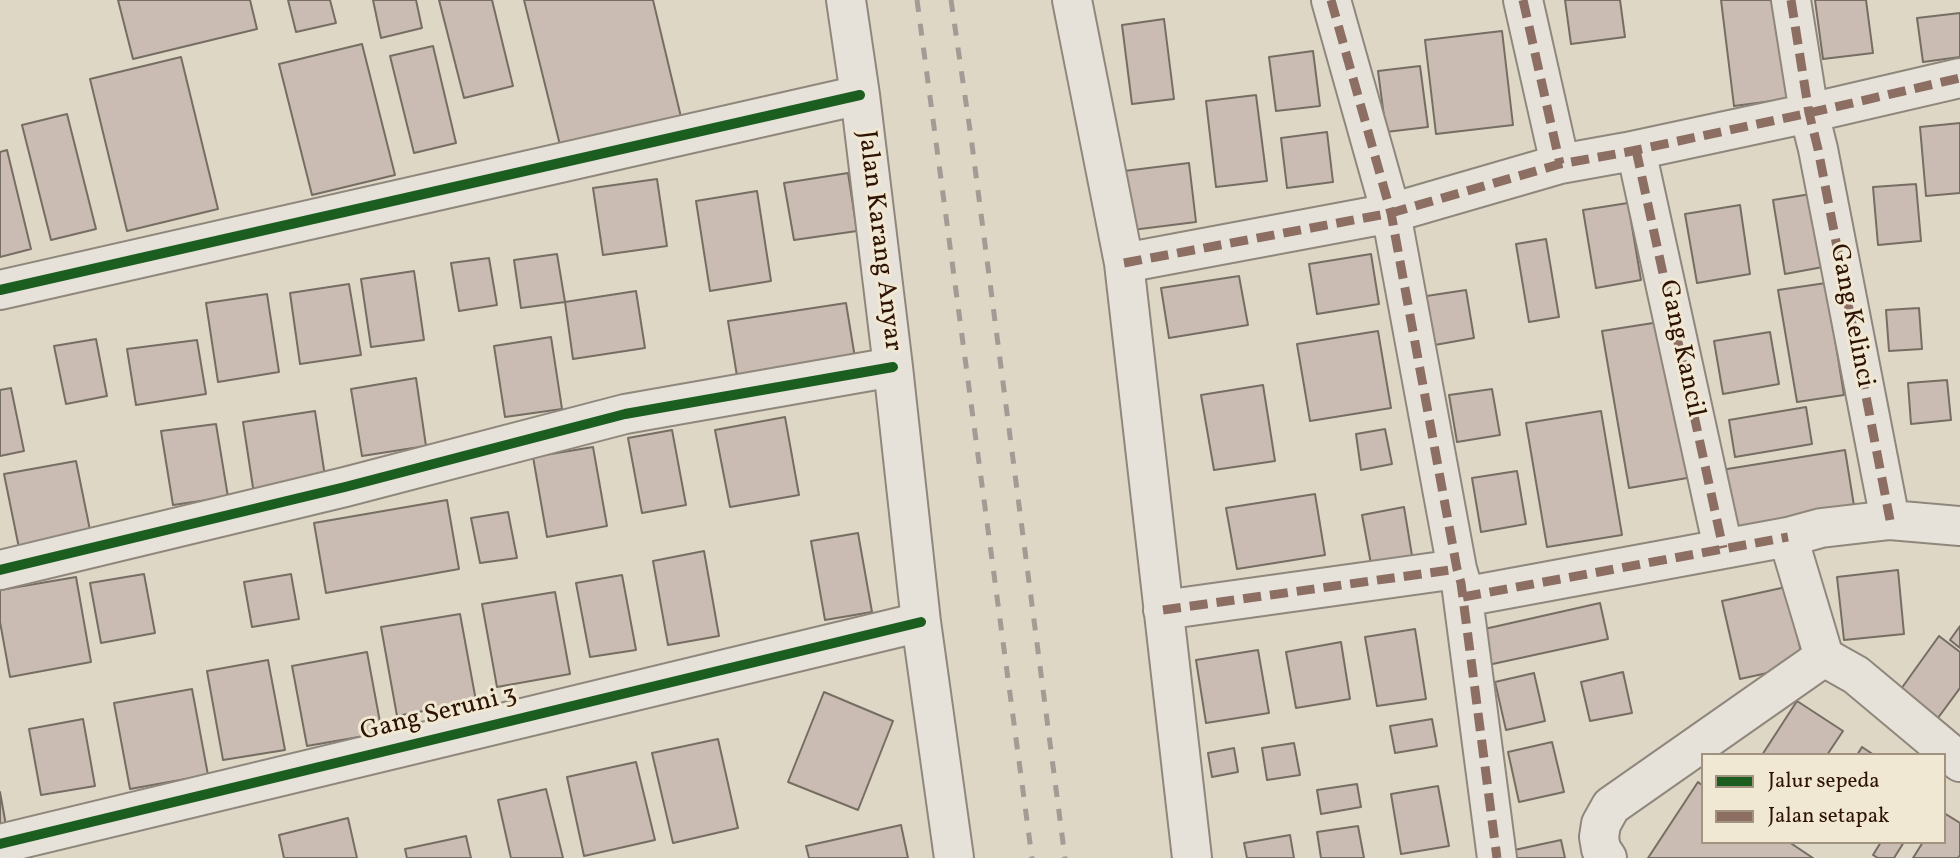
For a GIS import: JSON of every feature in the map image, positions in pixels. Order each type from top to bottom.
[{"type":"street","name":"Jalan Karang Anyar","points":[[846,0],[894,366],[905,626],[954,858]]},
{"type":"street","points":[[1072,0],[1124,263],[1192,858]]},
{"type":"street","points":[[1331,0],[1391,213],[1460,583],[1497,858]]},
{"type":"street","points":[[1523,0],[1560,164]]},
{"type":"street","name":"Gang Kelinci","points":[[1791,0],[1809,113],[1890,520]]},
{"type":"street","points":[[1124,263],[1391,213],[1560,164],[1809,113],[1960,78]]},
{"type":"street","points":[[0,290],[860,95]]},
{"type":"street","name":"Gang Kancil","points":[[1636,150],[1723,548]]},
{"type":"street","points":[[0,570],[345,488],[625,414],[894,366]]},
{"type":"street","points":[[1163,610],[1460,583],[1723,548],[1788,537],[1821,528],[1890,520],[1960,526]]},
{"type":"street","points":[[1788,537],[1824,657],[1856,675],[1960,762]]},
{"type":"street","name":"Gang Seruni 3","points":[[0,844],[905,626]]},
{"type":"street","points":[[1607,858],[1601,849],[1599,837],[1601,824],[1611,806],[1824,657]]},
{"type":"building","points":[[118,0],[250,0],[257,29],[133,59]]},
{"type":"building","points":[[288,0],[330,0],[336,23],[296,32]]},
{"type":"building","points":[[373,0],[416,0],[422,28],[381,38]]},
{"type":"building","points":[[439,0],[492,0],[513,86],[464,98]]},
{"type":"building","points":[[524,0],[653,0],[681,117],[560,145]]},
{"type":"building","points":[[1565,0],[1620,0],[1625,37],[1571,44]]},
{"type":"building","points":[[1721,0],[1776,0],[1788,99],[1734,106]]},
{"type":"building","points":[[1815,0],[1866,0],[1873,53],[1823,59]]},
{"type":"building","points":[[1960,13],[1960,57],[1923,62],[1917,18]]},
{"type":"building","points":[[1164,19],[1174,99],[1132,104],[1122,25]]},
{"type":"building","points":[[1502,31],[1513,125],[1436,134],[1425,40]]},
{"type":"building","points":[[362,44],[395,175],[312,195],[279,64]]},
{"type":"building","points":[[433,46],[456,143],[414,153],[390,56]]},
{"type":"building","points":[[1313,51],[1320,106],[1276,111],[1269,57]]},
{"type":"building","points":[[181,57],[218,209],[127,231],[90,79]]},
{"type":"building","points":[[1420,66],[1428,127],[1386,132],[1378,71]]},
{"type":"building","points":[[1256,95],[1267,181],[1216,187],[1206,101]]},
{"type":"building","points":[[67,114],[96,229],[51,240],[22,125]]},
{"type":"building","points":[[1960,123],[1960,193],[1926,196],[1920,127]]},
{"type":"building","points":[[1327,132],[1333,182],[1287,188],[1281,138]]},
{"type":"building","points":[[7,150],[31,249],[0,257],[0,152]]},
{"type":"building","points":[[1189,163],[1196,222],[1132,230],[1124,171]]},
{"type":"building","points":[[848,173],[857,231],[794,240],[784,183]]},
{"type":"building","points":[[657,179],[667,246],[603,255],[593,188]]},
{"type":"building","points":[[1916,184],[1921,241],[1878,245],[1873,187]]},
{"type":"building","points":[[757,191],[771,281],[710,291],[696,201]]},
{"type":"building","points":[[1811,194],[1823,267],[1785,274],[1773,200]]},
{"type":"building","points":[[1628,203],[1641,280],[1596,288],[1583,210]]},
{"type":"building","points":[[1740,205],[1750,274],[1697,283],[1685,214]]},
{"type":"building","points":[[1546,239],[1559,317],[1529,322],[1516,244]]},
{"type":"building","points":[[557,254],[565,302],[521,308],[514,260]]},
{"type":"building","points":[[1371,254],[1379,304],[1317,314],[1309,264]]},
{"type":"building","points":[[489,258],[497,305],[459,311],[451,263]]},
{"type":"building","points":[[414,271],[424,340],[371,347],[361,279]]},
{"type":"building","points":[[1239,276],[1248,325],[1169,338],[1161,288]]},
{"type":"building","points":[[1826,283],[1844,395],[1797,402],[1778,290]]},
{"type":"building","points":[[349,284],[361,355],[300,364],[290,293]]},
{"type":"building","points":[[1466,290],[1474,338],[1429,346],[1420,297]]},
{"type":"building","points":[[636,291],[645,348],[573,359],[565,302]]},
{"type":"building","points":[[267,294],[279,372],[218,382],[206,303]]},
{"type":"building","points":[[846,303],[855,358],[737,376],[728,321]]},
{"type":"building","points":[[1919,308],[1922,349],[1889,351],[1886,310]]},
{"type":"building","points":[[1666,321],[1693,477],[1629,488],[1602,331]]},
{"type":"building","points":[[1378,331],[1391,408],[1310,421],[1297,344]]},
{"type":"building","points":[[1770,332],[1779,384],[1723,394],[1714,341]]},
{"type":"building","points":[[551,337],[562,409],[505,417],[494,346]]},
{"type":"building","points":[[96,339],[107,396],[66,404],[54,346]]},
{"type":"building","points":[[197,340],[206,394],[136,405],[127,349]]},
{"type":"building","points":[[416,378],[426,446],[362,456],[351,389]]},
{"type":"building","points":[[1947,380],[1951,420],[1911,424],[1908,383]]},
{"type":"building","points":[[1263,385],[1275,461],[1214,470],[1201,395]]},
{"type":"building","points":[[11,388],[24,451],[0,456],[0,390]]},
{"type":"building","points":[[1492,389],[1500,435],[1457,442],[1449,395]]},
{"type":"building","points":[[1806,407],[1812,444],[1735,457],[1729,420]]},
{"type":"building","points":[[315,411],[326,483],[254,494],[243,422]]},
{"type":"building","points":[[1601,411],[1622,535],[1547,547],[1526,423]]},
{"type":"building","points":[[785,417],[799,495],[730,507],[715,430]]},
{"type":"building","points":[[216,424],[228,497],[173,505],[161,431]]},
{"type":"building","points":[[1385,429],[1392,464],[1361,470],[1356,434]]},
{"type":"building","points":[[672,430],[686,505],[642,513],[628,438]]},
{"type":"building","points":[[593,447],[607,526],[547,537],[533,457]]},
{"type":"building","points":[[1845,450],[1855,512],[1732,533],[1721,470]]},
{"type":"building","points":[[76,461],[92,540],[20,553],[4,474]]},
{"type":"building","points":[[1517,471],[1526,524],[1481,532],[1472,478]]},
{"type":"building","points":[[1315,494],[1325,555],[1237,569],[1226,508]]},
{"type":"building","points":[[447,500],[459,569],[326,593],[314,523]]},
{"type":"building","points":[[1404,507],[1414,568],[1373,575],[1362,515]]},
{"type":"building","points":[[508,512],[517,558],[480,563],[471,518]]},
{"type":"building","points":[[858,533],[872,612],[825,620],[811,541]]},
{"type":"building","points":[[704,551],[719,636],[668,645],[653,561]]},
{"type":"building","points":[[1898,570],[1904,634],[1844,640],[1837,577]]},
{"type":"building","points":[[144,574],[155,633],[101,643],[90,583]]},
{"type":"building","points":[[291,574],[299,619],[252,627],[244,582]]},
{"type":"building","points":[[622,575],[636,650],[590,657],[576,583]]},
{"type":"building","points":[[76,577],[91,662],[10,677],[0,622],[0,590]]},
{"type":"building","points":[[1786,587],[1804,665],[1740,679],[1722,601]]},
{"type":"building","points":[[555,592],[570,674],[497,687],[482,604]]},
{"type":"building","points":[[1600,603],[1608,639],[1488,665],[1480,630]]},
{"type":"building","points":[[460,614],[476,701],[397,716],[381,627]]},
{"type":"building","points":[[1960,626],[1960,648],[1950,640]]},
{"type":"building","points":[[1415,629],[1426,699],[1377,706],[1365,637]]},
{"type":"building","points":[[1939,636],[1960,652],[1960,688],[1935,722],[1896,696]]},
{"type":"building","points":[[1341,642],[1350,699],[1296,708],[1286,652]]},
{"type":"building","points":[[1258,650],[1269,713],[1206,723],[1196,660]]},
{"type":"building","points":[[367,652],[382,733],[307,746],[292,666]]},
{"type":"building","points":[[268,660],[285,750],[223,760],[207,671]]},
{"type":"building","points":[[1623,672],[1632,713],[1590,721],[1581,682]]},
{"type":"building","points":[[1534,673],[1545,721],[1506,730],[1495,682]]},
{"type":"building","points":[[192,689],[208,775],[130,789],[114,703]]},
{"type":"building","points":[[824,692],[893,721],[858,810],[788,782]]},
{"type":"building","points":[[1797,701],[1843,731],[1828,753],[1763,753]]},
{"type":"building","points":[[83,719],[95,786],[41,795],[29,729]]},
{"type":"building","points":[[1432,719],[1437,746],[1395,753],[1390,726]]},
{"type":"building","points":[[718,739],[738,828],[673,843],[652,753]]},
{"type":"building","points":[[1552,742],[1564,792],[1519,802],[1508,752]]},
{"type":"building","points":[[1294,743],[1300,775],[1267,780],[1262,748]]},
{"type":"building","points":[[1862,747],[1871,753],[1858,753]]},
{"type":"building","points":[[1234,748],[1238,772],[1212,777],[1208,753]]},
{"type":"building","points":[[636,762],[655,840],[584,856],[567,777]]},
{"type":"building","points":[[1698,782],[1701,784],[1701,844],[1792,844],[1813,858],[1648,858]]},
{"type":"building","points":[[1357,784],[1361,807],[1321,814],[1317,790]]},
{"type":"building","points":[[1438,786],[1449,846],[1401,854],[1391,794]]},
{"type":"building","points":[[546,789],[563,858],[511,858],[498,800]]},
{"type":"building","points":[[0,792],[7,831],[0,833]]},
{"type":"building","points":[[1946,814],[1960,823],[1958,858],[1913,858],[1922,844],[1946,844]]},
{"type":"building","points":[[348,818],[357,858],[284,858],[279,835]]},
{"type":"building","points":[[901,825],[908,858],[809,858],[806,846]]},
{"type":"building","points":[[1358,826],[1364,858],[1321,858],[1317,832]]},
{"type":"building","points":[[1290,835],[1294,858],[1247,858],[1244,843]]},
{"type":"building","points":[[466,836],[471,858],[407,858],[405,849]]},
{"type":"building","points":[[1561,840],[1565,858],[1506,858],[1505,852]]},
{"type":"building","points":[[1880,844],[1903,844],[1894,858],[1878,858],[1873,855]]},
{"type":"railway","points":[[917,0],[1032,858]]},
{"type":"railway","points":[[951,0],[1065,858]]},
{"type":"marked path","points":[[1331,0],[1391,213],[1461,583],[1497,858]]},
{"type":"marked path","points":[[1523,0],[1560,164]]},
{"type":"marked path","points":[[1791,0],[1809,113],[1890,520]]},
{"type":"marked path","points":[[1124,263],[1391,213],[1560,164],[1809,113],[1960,78]]},
{"type":"marked path","points":[[1636,150],[1723,548]]},
{"type":"marked path","points":[[1463,597],[1788,537]]},
{"type":"marked path","points":[[1163,610],[1457,569]]},
{"type":"cycle path","points":[[0,290],[860,95]]},
{"type":"cycle path","points":[[0,570],[345,487],[625,414],[893,367]]},
{"type":"cycle path","points":[[0,844],[921,622]]}]
